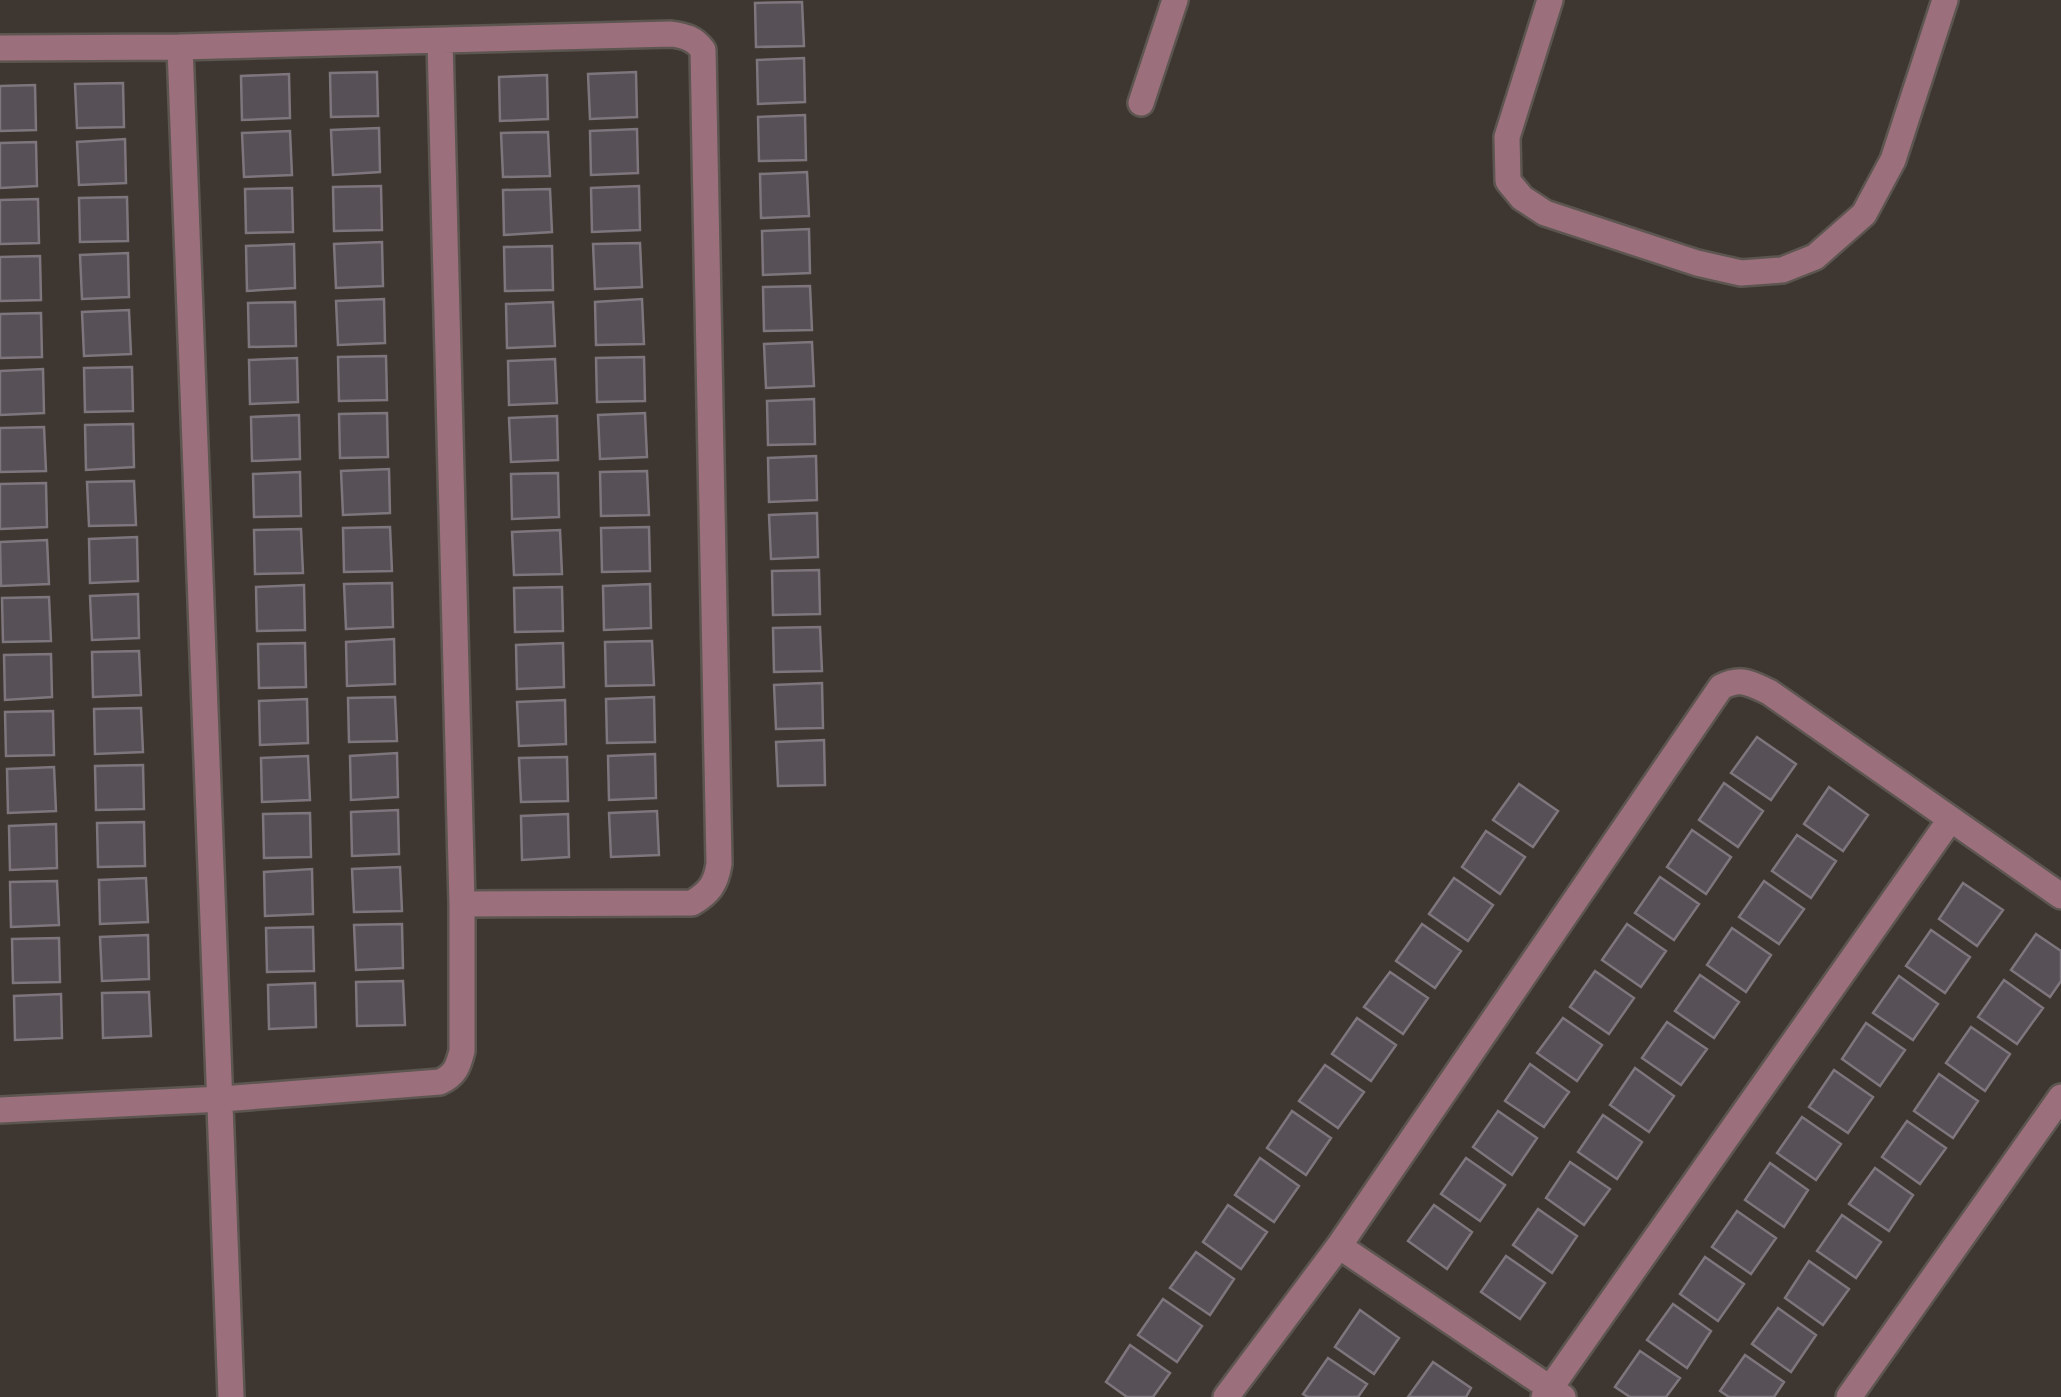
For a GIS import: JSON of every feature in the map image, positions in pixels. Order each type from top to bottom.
[{"type":"street","points":[[1140,102],[1176,0]]},
{"type":"street","points":[[1550,0],[1507,137],[1508,182],[1545,214],[1697,263],[1741,273],[1782,270],[1815,257],[1864,214],[1892,160],[1945,0]]},
{"type":"street","points":[[0,48],[671,34],[697,42],[702,50],[716,882],[692,903],[462,904]]},
{"type":"street","points":[[0,1110],[222,1099],[440,1082],[451,1077],[459,1066],[462,904],[440,40]]},
{"type":"street","points":[[180,47],[231,1397]]},
{"type":"street","points":[[1226,1397],[1339,1246],[1721,687],[1734,681],[1769,692],[2061,896]]},
{"type":"street","points":[[1339,1246],[1553,1394],[1950,820]]},
{"type":"street","points":[[1849,1397],[2061,1097]]},
{"type":"building","points":[[802,2],[804,46],[756,47],[755,3]]},
{"type":"building","points":[[804,58],[805,102],[758,104],[757,60]]},
{"type":"building","points":[[377,72],[378,116],[331,117],[330,73]]},
{"type":"building","points":[[636,72],[637,117],[590,119],[588,74]]},
{"type":"building","points":[[289,74],[290,118],[242,120],[241,76]]},
{"type":"building","points":[[547,75],[548,119],[500,121],[499,77]]},
{"type":"building","points":[[123,83],[124,127],[77,128],[75,84]]},
{"type":"building","points":[[35,85],[36,130],[0,131],[0,86]]},
{"type":"building","points":[[805,115],[806,160],[759,161],[758,117]]},
{"type":"building","points":[[379,128],[380,172],[333,175],[331,130]]},
{"type":"building","points":[[637,129],[638,173],[591,175],[590,131]]},
{"type":"building","points":[[290,131],[292,175],[244,177],[242,133]]},
{"type":"building","points":[[548,132],[550,176],[503,177],[501,133]]},
{"type":"building","points":[[125,139],[126,183],[79,185],[77,142]]},
{"type":"building","points":[[36,142],[37,186],[0,188],[0,143]]},
{"type":"building","points":[[807,172],[809,216],[761,218],[760,174]]},
{"type":"building","points":[[381,186],[382,230],[334,231],[333,187]]},
{"type":"building","points":[[639,186],[640,230],[592,232],[591,188]]},
{"type":"building","points":[[292,188],[293,232],[246,233],[245,189]]},
{"type":"building","points":[[550,189],[552,232],[504,235],[503,190]]},
{"type":"building","points":[[127,197],[128,241],[80,242],[79,198]]},
{"type":"building","points":[[38,199],[39,243],[0,244],[0,200]]},
{"type":"building","points":[[809,229],[810,273],[763,275],[762,231]]},
{"type":"building","points":[[382,242],[383,286],[336,288],[334,244]]},
{"type":"building","points":[[640,243],[642,287],[595,289],[593,244]]},
{"type":"building","points":[[294,244],[295,288],[247,291],[246,246]]},
{"type":"building","points":[[552,246],[553,290],[505,291],[504,247]]},
{"type":"building","points":[[128,253],[129,297],[82,299],[80,255]]},
{"type":"building","points":[[40,256],[41,300],[0,301],[0,257]]},
{"type":"building","points":[[810,286],[812,330],[764,331],[763,287]]},
{"type":"building","points":[[384,299],[385,343],[338,345],[336,301]]},
{"type":"building","points":[[642,299],[644,344],[596,345],[595,302]]},
{"type":"building","points":[[295,302],[296,346],[249,347],[248,303]]},
{"type":"building","points":[[553,302],[555,346],[507,348],[506,304]]},
{"type":"building","points":[[129,310],[131,354],[84,356],[82,312]]},
{"type":"building","points":[[41,313],[42,357],[0,358],[0,314]]},
{"type":"building","points":[[812,342],[814,386],[766,388],[764,344]]},
{"type":"building","points":[[386,356],[387,400],[339,401],[338,357]]},
{"type":"building","points":[[644,357],[645,401],[597,402],[596,358]]},
{"type":"building","points":[[297,358],[298,402],[250,404],[249,360]]},
{"type":"building","points":[[555,359],[557,403],[509,405],[508,361]]},
{"type":"building","points":[[132,367],[133,411],[85,412],[84,368]]},
{"type":"building","points":[[43,369],[44,413],[0,415],[0,371]]},
{"type":"building","points":[[814,399],[815,444],[768,445],[767,401]]},
{"type":"building","points":[[387,413],[388,457],[340,458],[339,414]]},
{"type":"building","points":[[645,413],[647,457],[600,459],[598,415]]},
{"type":"building","points":[[299,415],[300,459],[252,461],[251,417]]},
{"type":"building","points":[[557,416],[558,460],[511,462],[509,418]]},
{"type":"building","points":[[133,424],[134,467],[86,470],[85,425]]},
{"type":"building","points":[[44,427],[46,471],[0,472],[0,428]]},
{"type":"building","points":[[816,456],[817,500],[769,502],[768,458]]},
{"type":"building","points":[[389,469],[390,513],[343,515],[341,471]]},
{"type":"building","points":[[647,471],[649,515],[601,516],[600,472]]},
{"type":"building","points":[[300,472],[301,516],[254,517],[253,474]]},
{"type":"building","points":[[558,473],[559,517],[512,519],[511,474]]},
{"type":"building","points":[[134,481],[136,525],[89,526],[87,482]]},
{"type":"building","points":[[46,483],[47,527],[0,529],[0,484]]},
{"type":"building","points":[[817,513],[818,557],[771,559],[769,515]]},
{"type":"building","points":[[390,527],[392,571],[344,572],[343,528]]},
{"type":"building","points":[[649,527],[650,571],[602,572],[601,528]]},
{"type":"building","points":[[301,529],[303,573],[255,574],[254,530]]},
{"type":"building","points":[[560,530],[562,574],[514,575],[512,532]]},
{"type":"building","points":[[137,537],[138,581],[90,583],[89,539]]},
{"type":"building","points":[[47,540],[49,584],[1,586],[0,542]]},
{"type":"building","points":[[819,570],[820,614],[773,615],[772,571]]},
{"type":"building","points":[[392,583],[393,627],[346,629],[344,584]]},
{"type":"building","points":[[650,584],[651,628],[604,630],[603,586]]},
{"type":"building","points":[[304,585],[305,630],[257,631],[256,587]]},
{"type":"building","points":[[562,587],[563,631],[515,632],[514,588]]},
{"type":"building","points":[[138,594],[139,638],[92,640],[90,596]]},
{"type":"building","points":[[49,597],[51,641],[3,642],[2,598]]},
{"type":"building","points":[[820,627],[822,671],[774,672],[773,628]]},
{"type":"building","points":[[394,639],[395,684],[347,686],[346,642]]},
{"type":"building","points":[[652,641],[654,685],[606,686],[605,642]]},
{"type":"building","points":[[305,643],[306,687],[259,688],[258,644]]},
{"type":"building","points":[[563,643],[564,687],[517,689],[516,645]]},
{"type":"building","points":[[139,651],[141,695],[93,697],[92,652]]},
{"type":"building","points":[[51,654],[52,697],[5,700],[4,655]]},
{"type":"building","points":[[822,683],[823,728],[776,729],[774,685]]},
{"type":"building","points":[[395,697],[397,741],[349,742],[348,698]]},
{"type":"building","points":[[654,697],[655,742],[607,743],[606,699]]},
{"type":"building","points":[[307,699],[308,743],[260,745],[259,701]]},
{"type":"building","points":[[565,700],[566,744],[519,746],[517,702]]},
{"type":"building","points":[[141,708],[143,752],[95,754],[94,709]]},
{"type":"building","points":[[53,711],[54,755],[6,756],[5,712]]},
{"type":"building","points":[[1757,737],[1796,764],[1771,800],[1731,773]]},
{"type":"building","points":[[824,740],[825,785],[778,786],[776,742]]},
{"type":"building","points":[[397,753],[398,797],[351,800],[350,756]]},
{"type":"building","points":[[655,754],[656,798],[609,800],[608,756]]},
{"type":"building","points":[[308,756],[310,800],[262,802],[261,758]]},
{"type":"building","points":[[567,757],[568,801],[521,802],[519,758]]},
{"type":"building","points":[[143,765],[144,809],[96,810],[95,766]]},
{"type":"building","points":[[54,767],[56,811],[8,813],[7,769]]},
{"type":"building","points":[[1724,783],[1763,811],[1738,847],[1699,820]]},
{"type":"building","points":[[1519,784],[1558,811],[1533,847],[1493,820]]},
{"type":"building","points":[[1829,787],[1868,815],[1843,851],[1804,824]]},
{"type":"building","points":[[398,810],[399,854],[352,856],[351,812]]},
{"type":"building","points":[[657,811],[659,855],[611,857],[609,813]]},
{"type":"building","points":[[310,813],[311,857],[264,858],[263,814]]},
{"type":"building","points":[[568,814],[569,857],[522,860],[521,816]]},
{"type":"building","points":[[144,822],[145,866],[98,867],[97,823]]},
{"type":"building","points":[[56,824],[57,868],[10,870],[9,826]]},
{"type":"building","points":[[1692,830],[1731,857],[1706,894],[1667,867]]},
{"type":"building","points":[[1486,831],[1525,857],[1500,894],[1462,867]]},
{"type":"building","points":[[1797,835],[1836,861],[1811,898],[1772,871]]},
{"type":"building","points":[[400,867],[402,911],[354,912],[352,869]]},
{"type":"building","points":[[312,869],[313,914],[265,916],[264,872]]},
{"type":"building","points":[[1660,877],[1699,904],[1674,940],[1635,913]]},
{"type":"building","points":[[146,878],[148,922],[100,924],[99,880]]},
{"type":"building","points":[[1454,878],[1493,905],[1468,941],[1429,914]]},
{"type":"building","points":[[57,881],[59,925],[11,927],[10,882]]},
{"type":"building","points":[[1764,881],[1804,909],[1779,944],[1739,917]]},
{"type":"building","points":[[1963,883],[2003,910],[1977,946],[1939,919]]},
{"type":"building","points":[[402,924],[403,968],[356,970],[354,925]]},
{"type":"building","points":[[1422,924],[1461,951],[1435,988],[1396,961]]},
{"type":"building","points":[[1627,924],[1666,951],[1641,987],[1602,960]]},
{"type":"building","points":[[313,927],[314,971],[267,972],[266,928]]},
{"type":"building","points":[[1732,928],[1771,955],[1746,992],[1707,965]]},
{"type":"building","points":[[1931,930],[1970,957],[1945,993],[1906,966]]},
{"type":"building","points":[[2036,934],[2061,951],[2061,981],[2050,997],[2011,970]]},
{"type":"building","points":[[148,935],[149,979],[102,981],[100,937]]},
{"type":"building","points":[[59,938],[60,982],[13,983],[12,939]]},
{"type":"building","points":[[1595,971],[1634,998],[1609,1034],[1570,1007]]},
{"type":"building","points":[[1390,972],[1428,998],[1403,1034],[1364,1007]]},
{"type":"building","points":[[1700,975],[1739,1002],[1714,1038],[1675,1011]]},
{"type":"building","points":[[1899,976],[1938,1004],[1913,1040],[1873,1013]]},
{"type":"building","points":[[2004,980],[2043,1008],[2017,1044],[1978,1017]]},
{"type":"building","points":[[403,981],[405,1025],[357,1026],[356,982]]},
{"type":"building","points":[[315,983],[316,1027],[269,1029],[268,985]]},
{"type":"building","points":[[149,992],[151,1036],[103,1038],[102,993]]},
{"type":"building","points":[[61,994],[62,1038],[15,1040],[14,996]]},
{"type":"building","points":[[1357,1018],[1396,1045],[1371,1081],[1332,1054]]},
{"type":"building","points":[[1563,1018],[1602,1045],[1577,1081],[1537,1053]]},
{"type":"building","points":[[1667,1022],[1707,1049],[1681,1085],[1642,1058]]},
{"type":"building","points":[[1866,1023],[1905,1050],[1880,1086],[1842,1059]]},
{"type":"building","points":[[1971,1027],[2010,1054],[1985,1091],[1946,1063]]},
{"type":"building","points":[[1530,1064],[1569,1092],[1544,1127],[1505,1101]]},
{"type":"building","points":[[1325,1065],[1364,1092],[1338,1128],[1299,1101]]},
{"type":"building","points":[[1635,1068],[1674,1096],[1649,1132],[1610,1105]]},
{"type":"building","points":[[1834,1070],[1873,1097],[1848,1133],[1809,1107]]},
{"type":"building","points":[[1939,1074],[1978,1101],[1953,1138],[1914,1111]]},
{"type":"building","points":[[1292,1111],[1331,1138],[1306,1175],[1267,1148]]},
{"type":"building","points":[[1498,1111],[1537,1138],[1512,1175],[1473,1147]]},
{"type":"building","points":[[1603,1115],[1642,1142],[1617,1179],[1578,1152]]},
{"type":"building","points":[[1802,1117],[1841,1144],[1816,1180],[1777,1153]]},
{"type":"building","points":[[1907,1121],[1946,1148],[1920,1184],[1882,1157]]},
{"type":"building","points":[[1260,1158],[1299,1186],[1274,1222],[1235,1195]]},
{"type":"building","points":[[1466,1158],[1505,1185],[1480,1221],[1441,1194]]},
{"type":"building","points":[[1570,1162],[1610,1189],[1584,1225],[1546,1198]]},
{"type":"building","points":[[1770,1163],[1808,1190],[1784,1227],[1745,1200]]},
{"type":"building","points":[[1875,1168],[1913,1195],[1889,1231],[1849,1204]]},
{"type":"building","points":[[1228,1205],[1267,1232],[1241,1269],[1203,1242]]},
{"type":"building","points":[[1434,1205],[1472,1232],[1447,1269],[1408,1241]]},
{"type":"building","points":[[1538,1209],[1577,1236],[1552,1273],[1513,1245]]},
{"type":"building","points":[[1737,1211],[1776,1238],[1751,1274],[1712,1247]]},
{"type":"building","points":[[1842,1215],[1881,1242],[1856,1278],[1817,1251]]},
{"type":"building","points":[[1196,1252],[1234,1279],[1210,1315],[1170,1288]]},
{"type":"building","points":[[1506,1256],[1545,1283],[1520,1319],[1481,1292]]},
{"type":"building","points":[[1705,1257],[1744,1284],[1718,1321],[1680,1294]]},
{"type":"building","points":[[1809,1261],[1849,1289],[1823,1325],[1785,1298]]},
{"type":"building","points":[[1163,1299],[1202,1326],[1177,1362],[1138,1335]]},
{"type":"building","points":[[1673,1304],[1711,1331],[1687,1368],[1647,1340]]},
{"type":"building","points":[[1778,1308],[1816,1335],[1791,1372],[1752,1344]]},
{"type":"building","points":[[1360,1310],[1399,1338],[1374,1374],[1335,1347]]},
{"type":"building","points":[[1130,1345],[1170,1373],[1153,1397],[1127,1397],[1106,1382]]},
{"type":"building","points":[[1640,1351],[1680,1378],[1666,1397],[1630,1397],[1615,1387]]},
{"type":"building","points":[[1745,1355],[1784,1382],[1774,1397],[1729,1397],[1720,1391]]},
{"type":"building","points":[[1328,1358],[1367,1384],[1358,1397],[1303,1394]]},
{"type":"building","points":[[1433,1362],[1471,1388],[1466,1397],[1408,1397]]}]
